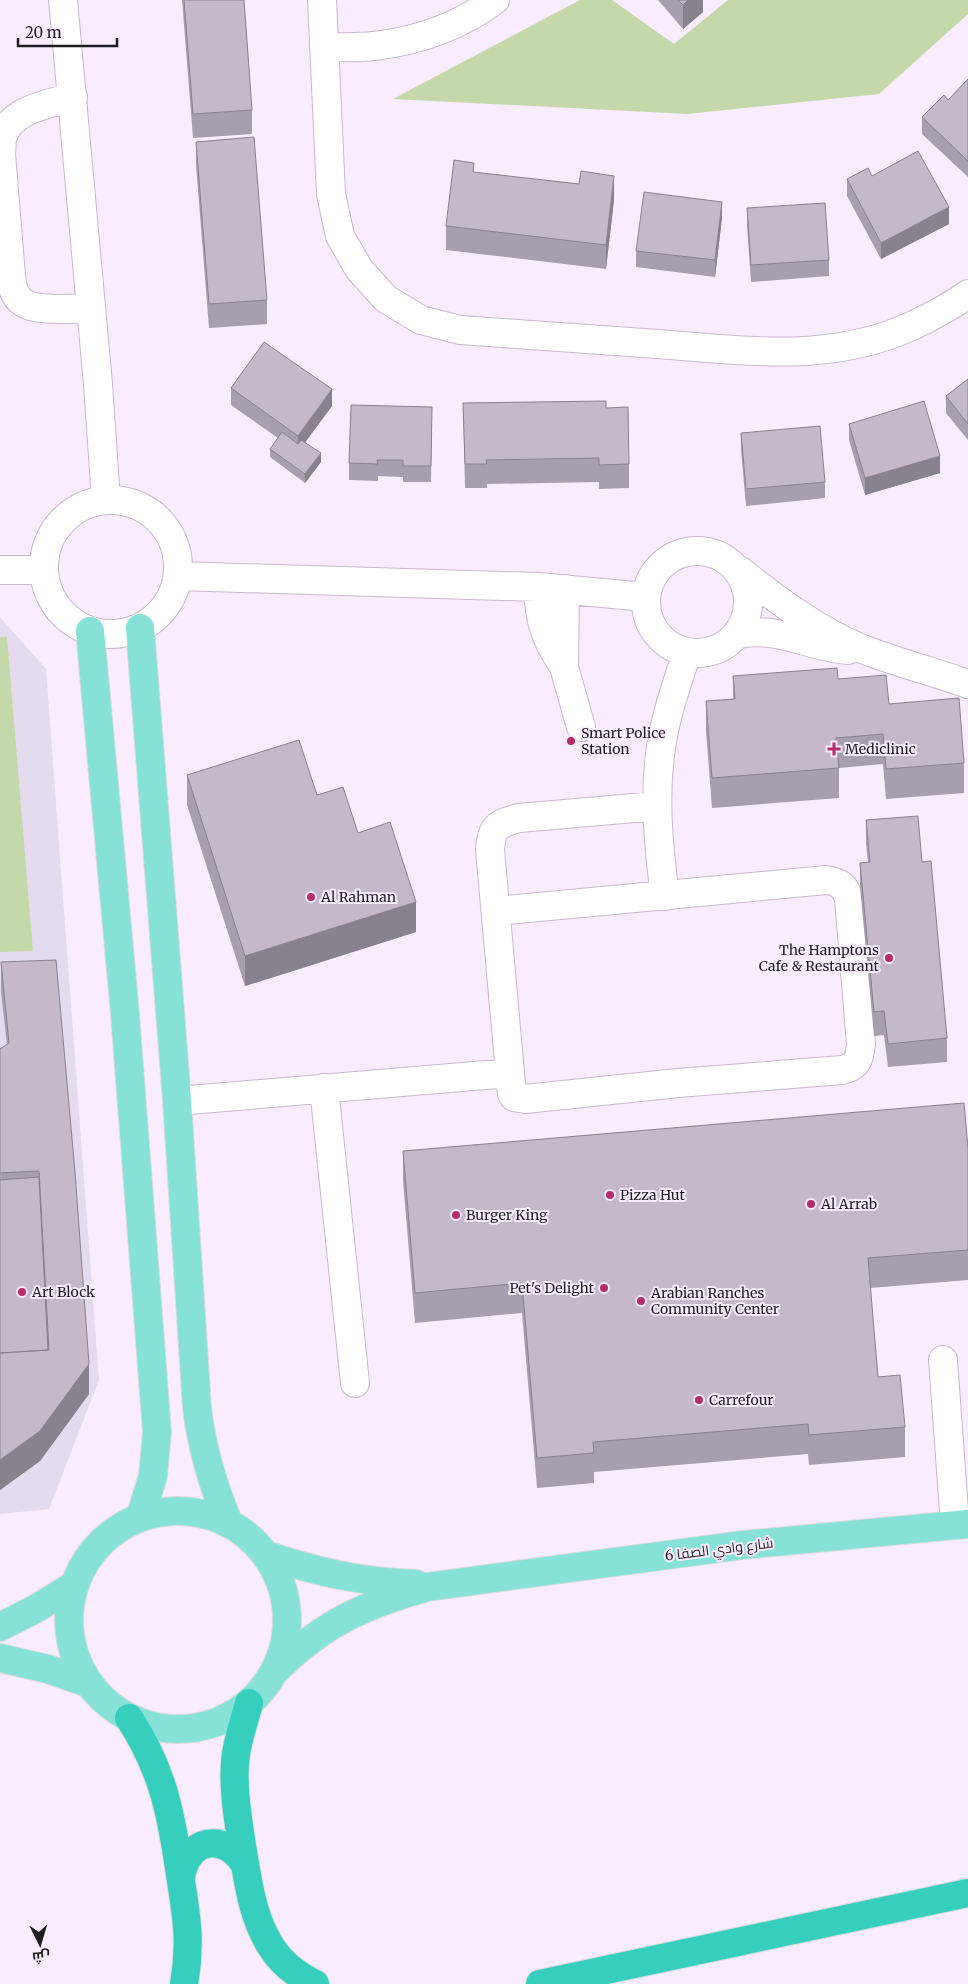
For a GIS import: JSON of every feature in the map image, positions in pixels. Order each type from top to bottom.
[{"type":"highway","points":[[249,1703],[235,1761],[234,1786],[255,1912],[262,1932],[273,1950],[287,1965],[315,1984]]},
{"type":"highway","points":[[129,1718],[144,1741],[165,1794],[172,1822],[188,1932],[189,1958],[184,1984]]},
{"type":"highway","points":[[181,1878],[183,1865],[190,1853],[207,1844],[227,1845],[238,1853],[246,1865]]},
{"type":"highway","points":[[540,1984],[968,1892]]},
{"type":"main road","points":[[140,628],[177,1101],[200,1428],[217,1496],[229,1524]]},
{"type":"main road","points":[[90,631],[125,1014],[156,1425],[156,1454],[153,1476],[140,1518]]},
{"type":"main road","points":[[162,1512],[185,1512],[208,1515],[229,1524],[249,1537],[266,1555],[280,1582],[287,1611],[285,1641],[276,1670],[249,1703],[222,1720],[191,1728],[159,1728],[129,1718],[113,1709],[88,1683],[78,1665],[70,1639],[68,1625],[69,1606],[74,1585],[82,1567],[106,1537],[122,1526],[140,1518],[162,1512]]},
{"type":"main road","name":"شارع وادي الصفا 6","points":[[276,1670],[309,1641],[345,1618],[386,1599],[427,1587],[743,1545],[962,1525]]},
{"type":"main road","name":"شارع وادي الصفا 6","points":[[266,1555],[305,1568],[387,1583],[429,1584],[470,1581]]},
{"type":"main road","points":[[0,1627],[74,1585]]},
{"type":"main road","points":[[0,1658],[48,1668],[88,1683]]},
{"type":"street","points":[[64,0],[106,500]]},
{"type":"street","points":[[322,0],[331,194],[340,236],[358,269],[386,299],[421,320],[460,330],[746,352],[806,352],[856,345],[908,329],[956,304],[968,294]]},
{"type":"street","points":[[324,47],[373,46],[412,40],[450,27],[485,8],[495,0]]},
{"type":"street","points":[[73,97],[23,113],[10,123],[2,138],[1,154],[11,276],[13,290],[20,301],[33,308],[91,308]]},
{"type":"street","points":[[106,500],[130,502],[151,513],[168,530],[177,552],[178,576],[172,597],[159,615],[140,628],[124,633],[107,634],[90,631],[72,621],[58,608],[48,590],[44,570],[46,550],[54,531],[68,516],[86,505],[106,500]]},
{"type":"street","points":[[736,567],[744,579],[749,593],[749,607],[745,622],[738,634],[727,644],[701,654],[672,647],[661,638],[646,612],[645,597],[649,582],[668,559],[681,553],[696,550],[710,552],[724,558],[736,567],[778,600],[810,621],[864,650],[968,684]]},
{"type":"street","points":[[0,570],[44,570]]},
{"type":"street","points":[[178,576],[538,587],[645,597]]},
{"type":"street","points":[[538,587],[538,609],[543,630],[552,649],[564,667]]},
{"type":"street","points":[[565,589],[564,667],[581,727]]},
{"type":"street","points":[[738,634],[766,631],[836,649],[864,650]]},
{"type":"street","points":[[665,896],[658,840],[657,806],[660,755],[671,700],[687,652]]},
{"type":"street","points":[[496,911],[826,880],[837,882],[846,888],[849,899],[861,1044],[859,1060],[852,1068],[524,1098],[514,1097],[512,1094],[490,850],[491,834],[500,823],[519,818],[657,806]]},
{"type":"street","points":[[177,1101],[510,1073]]},
{"type":"street","points":[[324,1088],[354,1383]]},
{"type":"street","points":[[943,1360],[962,1525]]},
{"type":"shaded area","points":[[0,617],[46,669],[99,1380],[49,1509],[0,1514]]},
{"type":"green space","points":[[580,0],[612,0],[674,44],[728,0],[968,0],[968,14],[879,94],[687,114],[393,99]]},
{"type":"green space","points":[[0,637],[7,637],[33,951],[0,952]]},
{"type":"building","points":[[184,0],[244,0],[252,110],[193,114]]},
{"type":"building","points":[[678,0],[688,0],[683,5]]},
{"type":"building","points":[[968,79],[968,161],[922,117],[944,95],[948,100]]},
{"type":"building","points":[[254,137],[267,300],[209,304],[196,142]]},
{"type":"building","points":[[918,151],[949,207],[881,243],[847,179],[868,168],[872,176]]},
{"type":"building","points":[[454,160],[474,163],[473,172],[579,184],[581,171],[614,176],[606,245],[446,226]]},
{"type":"building","points":[[644,192],[722,202],[715,260],[636,251]]},
{"type":"building","points":[[825,203],[829,260],[751,265],[747,208]]},
{"type":"building","points":[[264,342],[332,389],[298,436],[231,388]]},
{"type":"building","points":[[968,379],[968,424],[946,396]]},
{"type":"building","points":[[606,401],[606,408],[628,407],[629,464],[599,465],[599,458],[486,460],[487,464],[465,464],[463,403]]},
{"type":"building","points":[[924,401],[940,456],[865,478],[849,424]]},
{"type":"building","points":[[351,405],[432,407],[431,466],[403,466],[403,460],[377,460],[378,464],[349,463]]},
{"type":"building","points":[[820,426],[825,482],[746,489],[741,433]]},
{"type":"building","points":[[282,432],[298,444],[301,440],[321,453],[305,474],[270,449]]},
{"type":"building","name":"Mediclinic","points":[[837,668],[838,679],[886,675],[889,704],[959,698],[964,763],[886,769],[883,734],[836,738],[839,768],[712,778],[706,701],[735,699],[733,676]]},
{"type":"building","name":"Al Rahman","points":[[299,740],[317,795],[343,787],[358,833],[390,822],[416,902],[245,956],[187,775]]},
{"type":"building","points":[[918,816],[922,862],[931,861],[947,1038],[888,1044],[884,1011],[874,1012],[860,863],[870,862],[866,820]]},
{"type":"building","points":[[56,960],[75,1172],[89,1364],[40,1431],[0,1460],[0,1353],[49,1350],[39,1171],[0,1173],[0,1049],[9,1043],[1,962]]},
{"type":"building","name":"Arabian Ranches Community Center","points":[[964,1103],[968,1148],[968,1250],[868,1258],[878,1377],[900,1375],[905,1427],[809,1435],[808,1424],[593,1442],[594,1453],[537,1458],[522,1283],[415,1293],[403,1151]]},
{"type":"building","name":"Art Block","points":[[39,1177],[48,1350],[0,1353],[0,1180]]},
{"type":"place","name":"Smart Police Station","points":[[571,741]]},
{"type":"place","name":"Mediclinic","points":[[834,749]]},
{"type":"place","name":"Al Rahman","points":[[311,897]]},
{"type":"place","name":"The Hamptons Cafe & Restaurant","points":[[889,958]]},
{"type":"place","name":"Pizza Hut","points":[[610,1195]]},
{"type":"place","name":"Al Arrab","points":[[811,1204]]},
{"type":"place","name":"Burger King","points":[[456,1215]]},
{"type":"place","name":"Pet's Delight","points":[[604,1288]]},
{"type":"place","name":"Art Block","points":[[22,1292]]},
{"type":"place","name":"Arabian Ranches Community Center","points":[[641,1301]]},
{"type":"place","name":"Carrefour","points":[[699,1400]]}]
